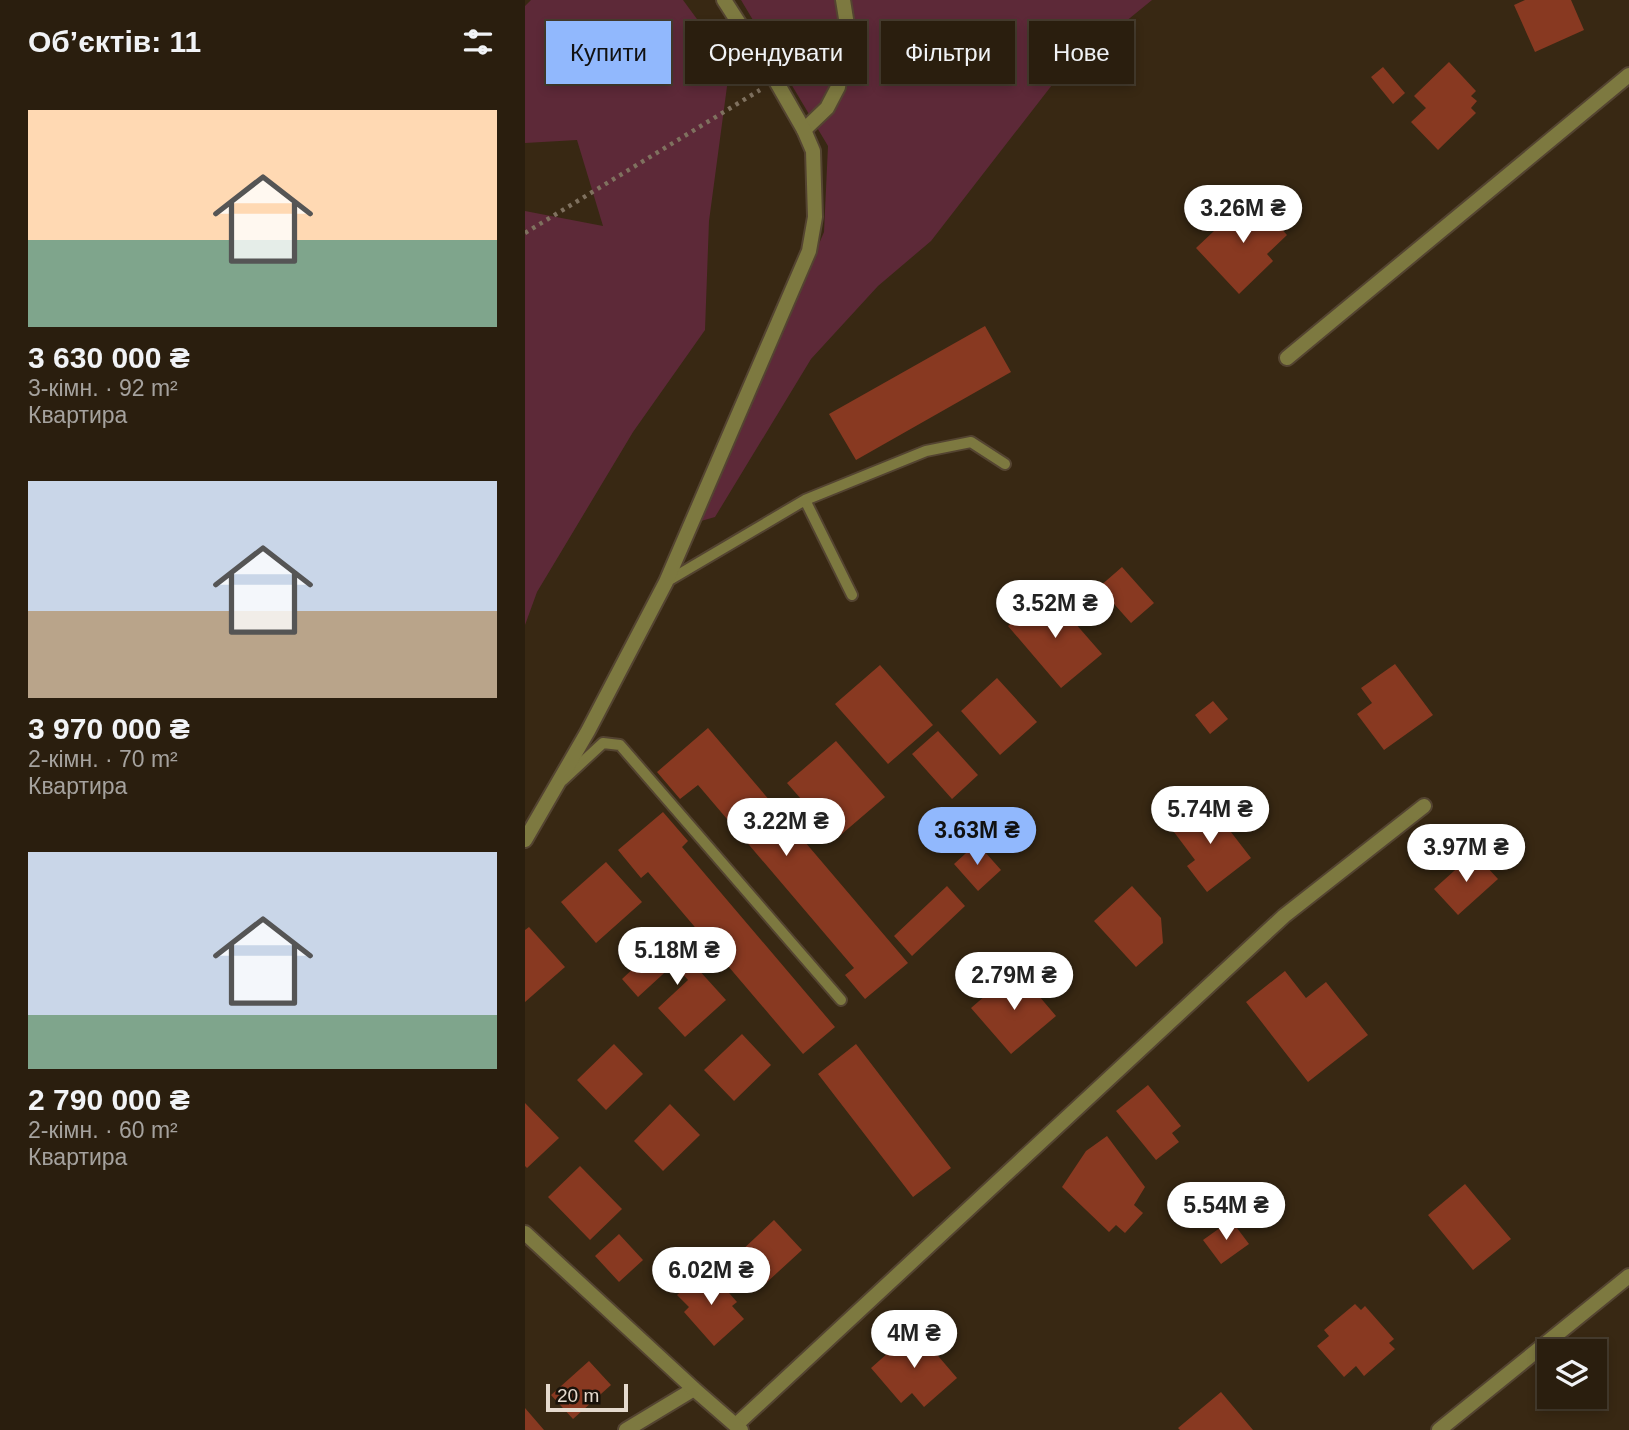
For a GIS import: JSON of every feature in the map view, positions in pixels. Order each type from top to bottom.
[{"type":"street","points":[[724,0],[738,21]]},
{"type":"street","points":[[804,130],[827,108],[838,87],[847,24],[842,0]]},
{"type":"street","points":[[1287,358],[1629,75]]},
{"type":"street","points":[[525,839],[588,731],[666,582],[809,251],[815,217],[813,150],[778,84]]},
{"type":"street","points":[[525,1233],[739,1427],[1284,916],[1425,806]]},
{"type":"street","points":[[1439,1430],[1629,1276]]},
{"type":"street","points":[[627,1430],[694,1389]]},
{"type":"lane","points":[[666,582],[805,500],[926,451],[971,442],[1005,464]]},
{"type":"lane","points":[[805,500],[852,595]]},
{"type":"lane","points":[[556,786],[603,743],[619,745],[841,1000]]},
{"type":"path","points":[[525,233],[769,84]]},
{"type":"shaded area","points":[[531,0],[683,0],[698,21],[685,21],[685,84],[727,84],[709,221],[705,330],[633,432],[537,592],[525,625],[525,211],[603,226],[577,140],[525,143],[525,6]]},
{"type":"shaded area","points":[[741,0],[1152,0],[1126,21],[1029,21],[1029,84],[1053,84],[931,241],[878,286],[811,359],[715,517],[701,521],[824,232],[828,146],[791,84],[867,84],[867,21],[754,21]]},
{"type":"building","points":[[1525,0],[1571,0],[1584,30],[1535,52],[1514,5]]},
{"type":"building","points":[[1449,62],[1476,91],[1471,96],[1477,101],[1471,108],[1476,113],[1438,150],[1411,122],[1426,108],[1414,96]]},
{"type":"building","points":[[1383,67],[1405,93],[1393,104],[1371,77]]},
{"type":"building","points":[[1251,196],[1287,235],[1267,254],[1273,261],[1239,294],[1196,248]]},
{"type":"building","points":[[985,326],[1011,372],[856,460],[829,414]]},
{"type":"building","points":[[1122,567],[1154,603],[1131,623],[1099,587]]},
{"type":"building","points":[[1047,591],[1102,654],[1061,688],[1008,626]]},
{"type":"building","points":[[1395,664],[1433,715],[1384,750],[1357,714],[1372,703],[1361,688]]},
{"type":"building","points":[[880,665],[933,725],[888,764],[835,704]]},
{"type":"building","points":[[997,678],[1037,722],[1000,755],[961,711]]},
{"type":"building","points":[[1213,701],[1228,719],[1210,734],[1195,715]]},
{"type":"building","points":[[708,728],[908,963],[865,999],[845,975],[854,968],[698,785],[680,799],[657,772]]},
{"type":"building","points":[[938,731],[978,775],[952,799],[912,754]]},
{"type":"building","points":[[836,741],[885,797],[836,839],[787,783]]},
{"type":"building","points":[[1207,801],[1251,858],[1207,892],[1187,866],[1195,860],[1171,828]]},
{"type":"building","points":[[663,812],[688,841],[682,847],[835,1027],[803,1054],[648,872],[641,878],[618,850]]},
{"type":"building","points":[[977,843],[1001,870],[978,891],[954,864]]},
{"type":"building","points":[[1474,853],[1498,879],[1458,915],[1434,889]]},
{"type":"building","points":[[606,862],[642,902],[596,943],[561,902]]},
{"type":"building","points":[[947,886],[965,906],[912,956],[894,936]]},
{"type":"building","points":[[1132,886],[1161,918],[1163,943],[1136,967],[1094,921]]},
{"type":"building","points":[[529,927],[565,967],[525,1002],[525,930]]},
{"type":"building","points":[[668,936],[726,1000],[685,1037],[658,1008],[688,980],[674,964],[638,997],[622,979]]},
{"type":"building","points":[[1016,969],[1056,1016],[1011,1054],[971,1008]]},
{"type":"building","points":[[1285,971],[1306,998],[1326,982],[1368,1035],[1308,1082],[1246,1002]]},
{"type":"building","points":[[742,1034],[771,1065],[734,1101],[704,1070]]},
{"type":"building","points":[[614,1044],[643,1074],[606,1110],[577,1080]]},
{"type":"building","points":[[856,1044],[951,1168],[913,1197],[818,1074]]},
{"type":"building","points":[[1148,1085],[1181,1126],[1172,1133],[1179,1142],[1156,1160],[1116,1111]]},
{"type":"building","points":[[525,1103],[559,1138],[527,1168],[525,1166]]},
{"type":"building","points":[[670,1104],[700,1135],[663,1171],[634,1141]]},
{"type":"building","points":[[1107,1136],[1145,1187],[1134,1205],[1143,1213],[1125,1233],[1116,1225],[1109,1232],[1062,1187],[1086,1151]]},
{"type":"building","points":[[580,1166],[622,1209],[590,1240],[548,1197]]},
{"type":"building","points":[[1465,1184],[1511,1239],[1473,1270],[1428,1215]]},
{"type":"building","points":[[774,1220],[802,1250],[766,1283],[739,1253]]},
{"type":"building","points":[[1231,1220],[1249,1244],[1221,1264],[1203,1240]]},
{"type":"building","points":[[619,1234],[643,1260],[619,1282],[595,1256]]},
{"type":"building","points":[[707,1268],[737,1302],[732,1306],[744,1319],[714,1346],[684,1312],[689,1307],[677,1295]]},
{"type":"building","points":[[1355,1304],[1361,1310],[1365,1306],[1394,1339],[1389,1343],[1395,1349],[1364,1376],[1356,1366],[1344,1377],[1317,1346],[1329,1336],[1324,1330]]},
{"type":"building","points":[[915,1329],[957,1378],[924,1407],[912,1393],[901,1403],[871,1368]]},
{"type":"building","points":[[589,1361],[611,1385],[573,1419],[551,1395]]},
{"type":"building","points":[[1221,1392],[1253,1430],[1178,1428]]},
{"type":"building","points":[[525,1408],[544,1430],[525,1430]]}]
